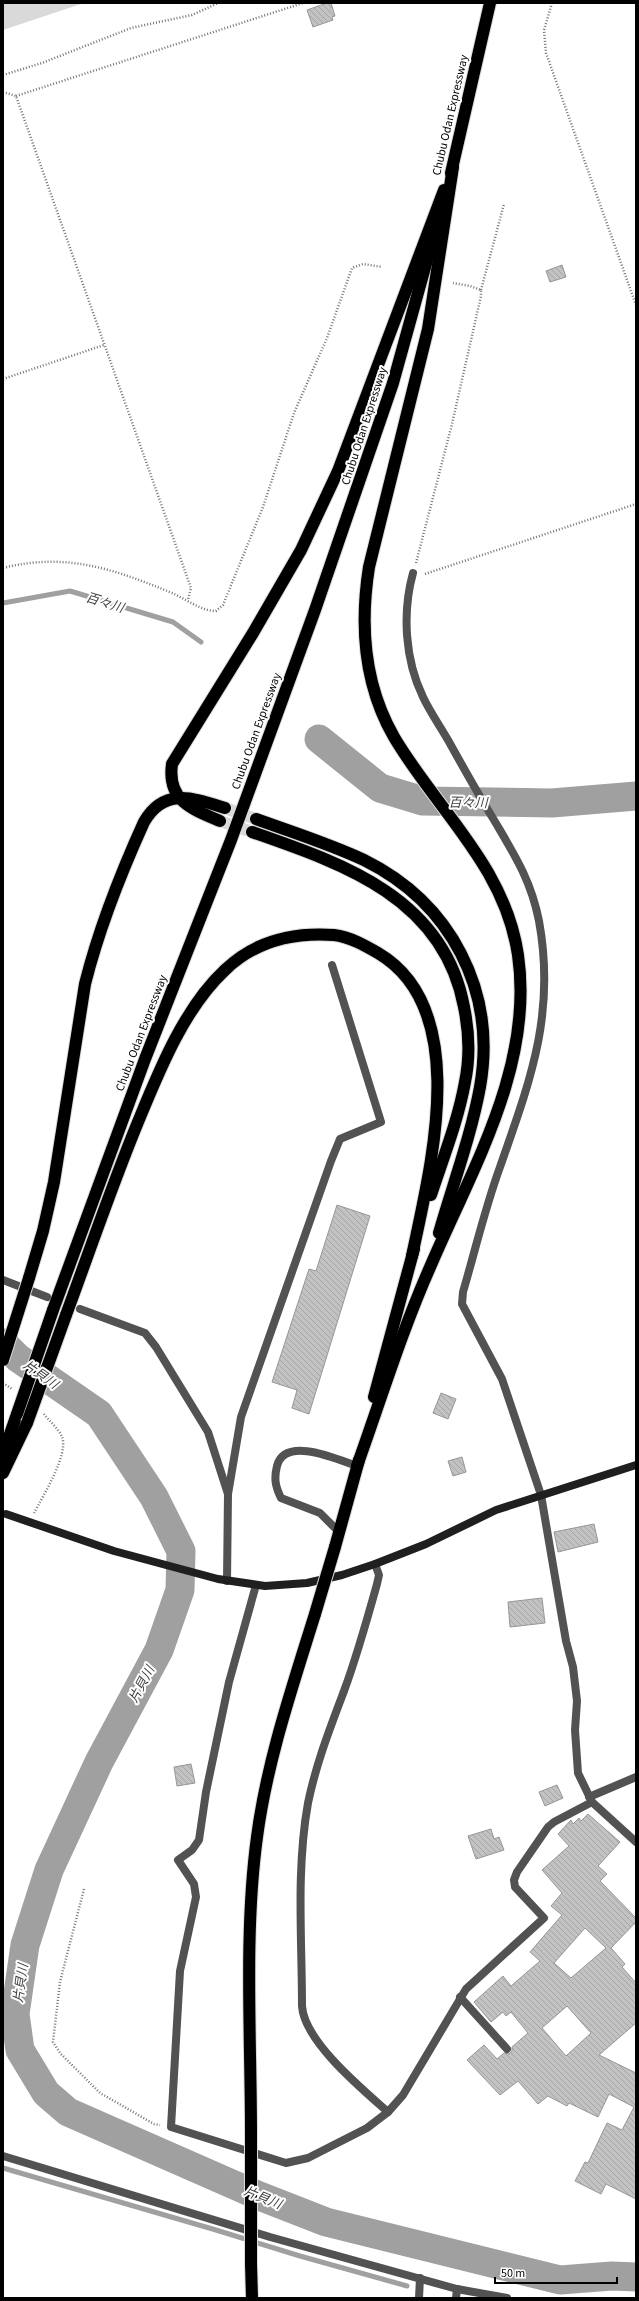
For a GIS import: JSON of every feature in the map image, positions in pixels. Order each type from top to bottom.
[{"type":"highway","name":"Chubu Odan Expressway","points":[[3,1454],[53,1310],[145,1059],[231,840],[357,490],[393,383],[453,167],[490,3]]},
{"type":"highway","points":[[430,1266],[462,1199],[501,1099],[517,1040],[521,1002],[518,954],[508,911],[484,863],[393,736],[375,693],[365,648],[364,600],[376,534],[428,329],[453,167]]},
{"type":"highway","points":[[220,821],[197,812],[180,799],[172,785],[172,764],[253,633],[304,543],[338,471],[453,167]]},
{"type":"highway","points":[[3,1360],[43,1231],[54,1182],[63,1130],[78,1016],[92,954],[115,888],[150,812],[161,801],[167,799],[200,800],[225,808]]},
{"type":"highway","points":[[256,819],[364,860],[416,894],[437,915],[455,941],[476,987],[483,1024],[484,1052],[480,1086],[430,1266],[357,1466]]},
{"type":"highway","points":[[252,832],[339,865],[361,875],[390,893],[416,914],[438,942],[454,969],[462,992],[468,1024],[466,1081],[459,1111],[412,1256]]},
{"type":"highway","points":[[3,1473],[27,1423],[124,1157],[154,1085],[175,1040],[207,990],[224,970],[246,954],[266,943],[288,936],[315,934],[342,936],[363,944],[385,958],[403,972],[415,987],[432,1031],[435,1056],[436,1108],[433,1144],[426,1191],[412,1256],[335,1547],[271,1759],[257,1837],[251,1925],[252,2298]]},
{"type":"highway","points":[[248,2298],[251,2269]]},
{"type":"street","points":[[413,573],[408,592],[407,615],[411,658],[422,696],[470,780],[514,851],[523,871],[538,919],[545,972],[543,1018],[532,1073],[499,1168],[461,1300],[502,1379],[541,1495],[566,1641],[573,1667],[578,1701],[575,1730],[578,1773],[591,1800],[636,1842]]},
{"type":"street","points":[[227,1581],[228,1494],[241,1417],[340,1139],[381,1122],[332,965]]},
{"type":"street","points":[[3,1280],[47,1297]]},
{"type":"street","points":[[80,1309],[145,1333],[156,1347],[208,1432],[228,1494]]},
{"type":"street","points":[[338,1531],[320,1513],[281,1498],[276,1487],[275,1475],[278,1462],[294,1450],[304,1450],[357,1466]]},
{"type":"street","points":[[6,1514],[142,1560],[227,1581],[256,1585],[325,1580],[375,1564],[426,1544],[490,1512],[636,1464]]},
{"type":"street","points":[[375,1564],[379,1576],[361,1641],[326,1736],[308,1802],[303,1846],[301,1884],[302,2006],[303,2016],[307,2025],[329,2055],[349,2077],[388,2112]]},
{"type":"street","points":[[256,1585],[229,1682],[206,1792],[199,1840],[192,1850],[178,1860],[194,1884],[196,1897],[180,1971],[170,2127],[286,2163],[308,2158],[367,2128],[388,2112],[403,2095],[466,1989],[544,1918],[515,1886],[514,1880],[517,1872],[554,1822],[591,1800],[636,1777]]},
{"type":"street","points":[[460,1997],[507,2049]]},
{"type":"street","points":[[3,2156],[270,2237],[457,2289],[506,2298]]},
{"type":"street","points":[[419,2298],[420,2278]]},
{"type":"street","points":[[456,2298],[457,2289]]},
{"type":"path","points":[[3,75],[42,63],[131,28],[192,15],[218,3]]},
{"type":"path","points":[[3,92],[16,96],[303,3]]},
{"type":"path","points":[[552,3],[544,30],[546,53],[636,305]]},
{"type":"path","points":[[16,96],[191,588],[188,600]]},
{"type":"path","points":[[504,204],[481,290],[474,335],[413,573],[427,574],[636,504]]},
{"type":"path","points":[[3,568],[20,564],[48,561],[80,563],[128,575],[188,600],[207,611],[216,611],[223,605],[263,507],[294,413],[344,295],[349,274],[356,265],[362,264],[382,267]]},
{"type":"path","points":[[453,283],[470,286],[481,290]]},
{"type":"path","points":[[3,379],[104,344]]},
{"type":"path","points":[[3,1383],[14,1391]]},
{"type":"path","points":[[30,1522],[56,1468],[63,1447],[62,1436],[42,1412]]},
{"type":"path","points":[[84,1889],[60,1982],[54,2042],[60,2053],[100,2093],[154,2124],[170,2127]]},
{"type":"shaded area","points":[[3,3],[84,3],[3,30]]},
{"type":"building","points":[[331,3],[335,16],[332,17],[333,20],[313,27],[307,10]]},
{"type":"building","points":[[562,265],[566,277],[550,282],[546,271]]},
{"type":"building","points":[[337,1205],[370,1216],[309,1414],[292,1408],[297,1390],[272,1382],[309,1269],[316,1271]]},
{"type":"building","points":[[441,1393],[456,1399],[448,1419],[433,1413]]},
{"type":"building","points":[[462,1457],[466,1472],[453,1476],[448,1461]]},
{"type":"building","points":[[594,1524],[598,1542],[558,1552],[554,1532]]},
{"type":"building","points":[[542,1598],[545,1623],[510,1627],[508,1602]]},
{"type":"building","points":[[191,1764],[195,1783],[177,1786],[174,1767]]},
{"type":"building","points":[[557,1785],[563,1798],[545,1806],[539,1792]]},
{"type":"building","points":[[588,1814],[620,1842],[598,1866],[607,1874],[600,1881],[636,1918],[636,1922],[611,1948],[625,1964],[622,1967],[636,1983],[636,2023],[599,2055],[636,2073],[636,2199],[606,2184],[601,2194],[575,2181],[585,2162],[588,2163],[607,2123],[622,2130],[634,2107],[609,2094],[598,2117],[569,2103],[567,2106],[548,2096],[538,2104],[518,2081],[500,2095],[467,2060],[484,2045],[497,2059],[504,2053],[509,2054],[512,2051],[512,2047],[528,2033],[511,2012],[506,2016],[503,2012],[491,2022],[474,2002],[503,1976],[511,1986],[540,1961],[530,1952],[562,1915],[551,1906],[562,1893],[542,1870],[569,1846],[558,1834],[571,1820],[573,1824],[579,1818],[581,1821]],"holes":[[[585,1928],[606,1948],[571,1978],[554,1963]],[[567,2006],[591,2033],[566,2056],[542,2028]]]},
{"type":"building","points":[[491,1829],[494,1839],[499,1837],[504,1850],[476,1859],[468,1836]]},
{"type":"waterway","name":"百々川","points":[[3,603],[70,591],[173,622],[201,642]]},
{"type":"waterway","name":"百々川","points":[[319,739],[380,788],[423,801],[552,803],[636,796]]},
{"type":"waterway","name":"片貝川","points":[[3,1343],[18,1358],[99,1414],[154,1497],[181,1551],[180,1590],[159,1650],[99,1762],[49,1870],[25,1945],[15,2014],[20,2050],[46,2093],[68,2112],[257,2195],[326,2222],[560,2280],[612,2276],[636,2277]]},
{"type":"waterway","points":[[3,2168],[300,2256],[407,2286]]},
{"type":"tunnel","points":[[225,808],[256,819]]},
{"type":"tunnel","points":[[220,821],[252,832]]}]
